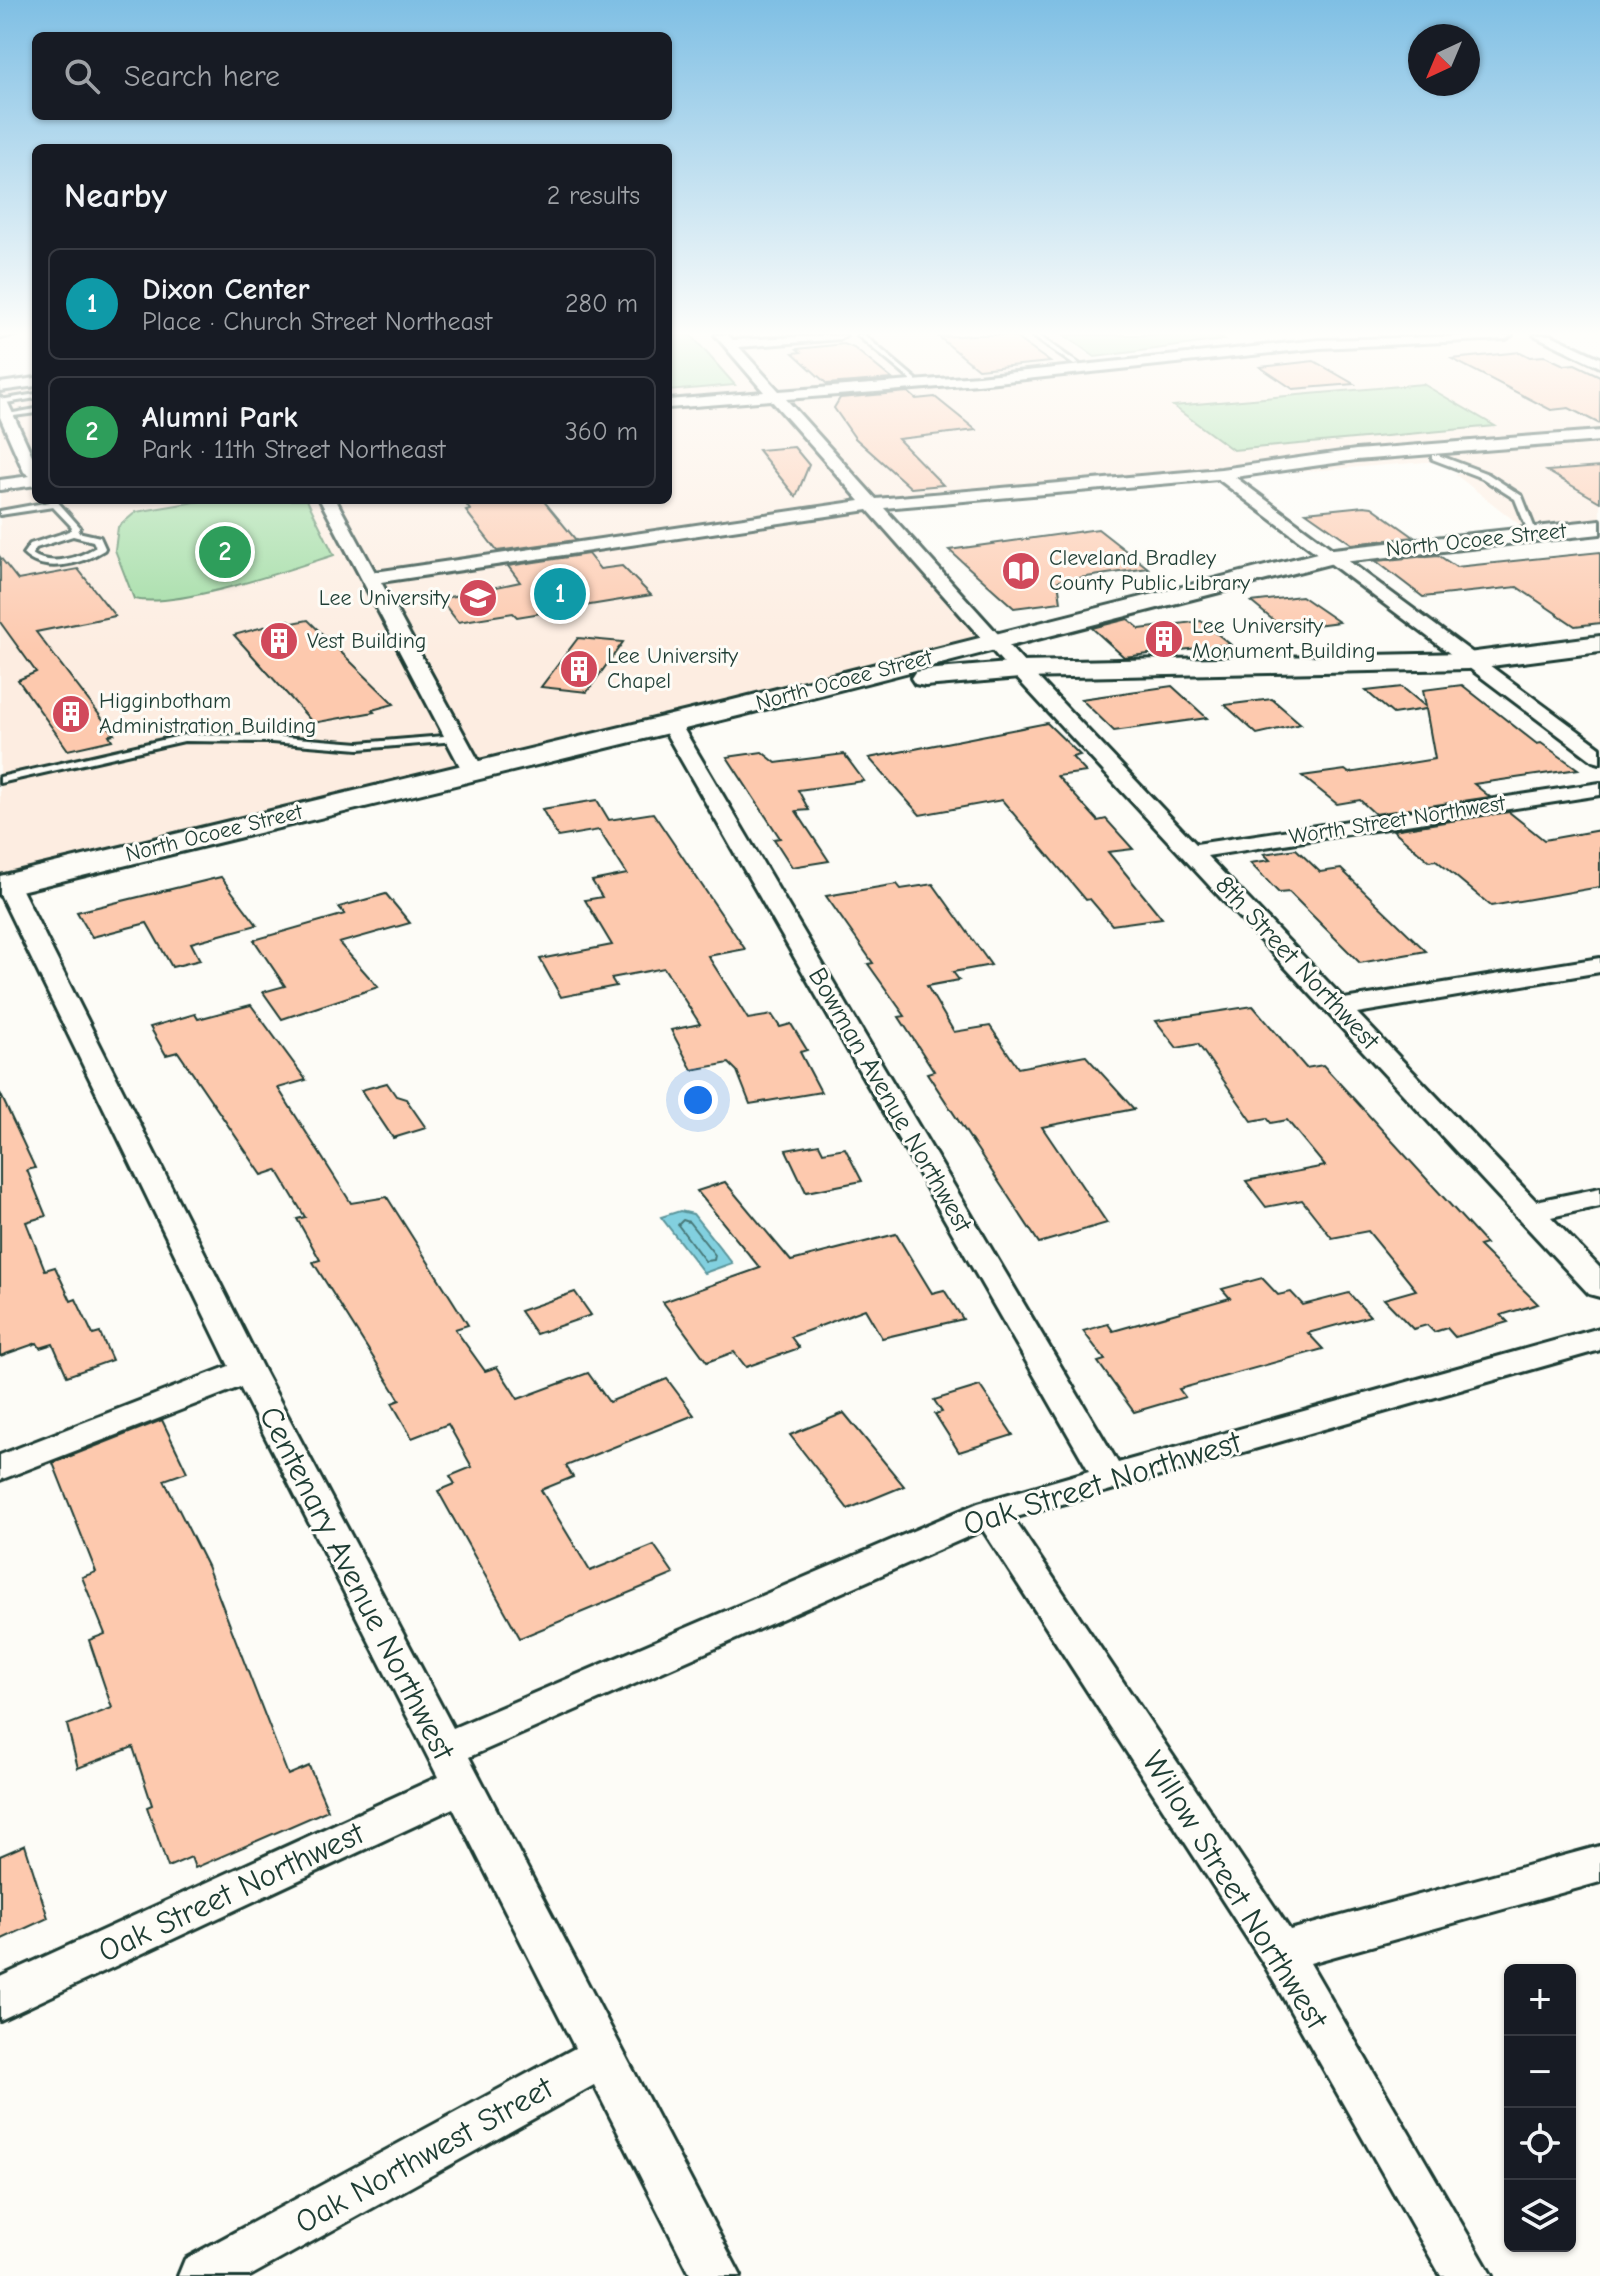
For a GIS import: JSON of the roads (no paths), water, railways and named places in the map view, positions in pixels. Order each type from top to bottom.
[{"type":"main road","name":"North Ocoee Street","points":[[4,885],[472,769],[732,709],[993,640],[1333,556],[1600,527]]},
{"type":"main road","points":[[732,709],[834,690],[1020,670],[1468,661],[1600,644]]},
{"type":"street","points":[[19,441],[32,468]]},
{"type":"street","name":"8th Street Northwest","points":[[817,441],[1020,670],[1194,851],[1600,1287]]},
{"type":"street","points":[[369,578],[874,504],[1229,473],[1356,455],[1566,441]]},
{"type":"street","points":[[1229,473],[1251,474],[1580,441]]},
{"type":"street","points":[[1229,473],[1468,661],[1600,757]]},
{"type":"street","points":[[0,476],[32,474]]},
{"type":"street","points":[[0,485],[32,475]]},
{"type":"street","points":[[330,504],[472,769]]},
{"type":"street","name":"Bowman Avenue Northwest","points":[[670,723],[1109,1477]]},
{"type":"street","name":"Worth Street Northwest","points":[[1194,851],[1600,789]]},
{"type":"street","name":"Centenary Avenue Northwest","points":[[4,885],[248,1371],[717,2276]]},
{"type":"street","points":[[1339,1008],[1600,965]]},
{"type":"street","points":[[1529,1212],[1600,1197]]},
{"type":"street","name":"Oak Street Northwest","points":[[0,1999],[453,1768],[990,1512],[1600,1339]]},
{"type":"street","points":[[0,1468],[248,1371]]},
{"type":"street","name":"Willow Street Northwest","points":[[990,1512],[1280,1952],[1468,2276]]},
{"type":"street","points":[[1280,1952],[1600,1864]]},
{"type":"street","name":"Oak Northwest Street","points":[[202,2276],[604,2056]]},
{"type":"lane","points":[[1435,457],[1485,476],[1519,498],[1533,534]]},
{"type":"lane","points":[[0,513],[43,504]]},
{"type":"lane","points":[[55,504],[75,525],[73,533]]},
{"type":"lane","points":[[73,533],[97,539],[101,548],[85,556],[45,563],[32,560],[27,554],[33,546],[73,533]]},
{"type":"lane","points":[[0,780],[184,738],[271,739],[359,746],[456,738]]},
{"type":"water","points":[[680,1211],[693,1214],[732,1263],[704,1273],[661,1217]]},
{"type":"place","name":"Alumni Park","points":[[225,552]]},
{"type":"place","name":"Cleveland Bradley County Public Library","points":[[1021,571]]},
{"type":"place","name":"Dixon Center","points":[[560,594]]},
{"type":"place","name":"Lee University","points":[[478,598]]},
{"type":"place","name":"Lee University Monument Building","points":[[1164,639]]},
{"type":"place","name":"Vest Building","points":[[279,641]]},
{"type":"place","name":"Lee University Chapel","points":[[579,669]]},
{"type":"place","name":"Higginbotham Administration Building","points":[[71,714]]}]
